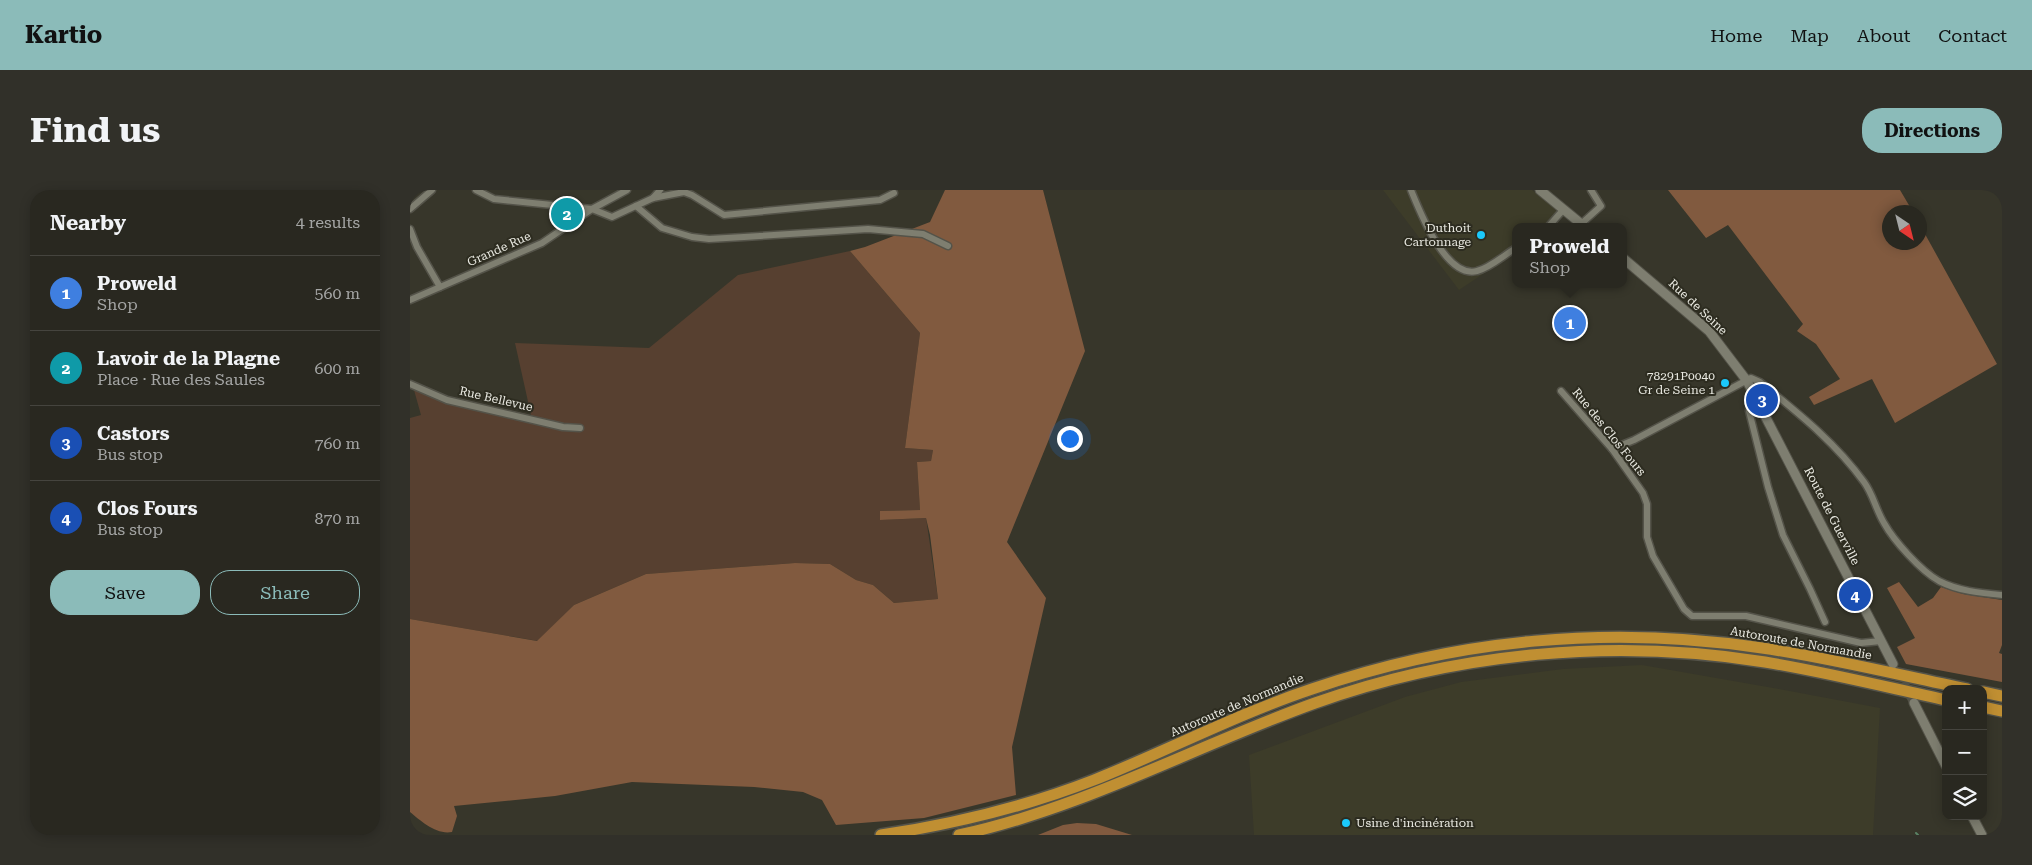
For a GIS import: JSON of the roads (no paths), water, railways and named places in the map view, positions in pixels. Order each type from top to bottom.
[{"type":"highway","name":"Autoroute de Normandie","points":[[881,835],[981,816],[1040,799],[1100,778],[1260,708],[1312,689],[1366,672],[1478,647],[1604,636],[1719,642],[1810,656],[1948,685]]},
{"type":"highway","name":"Autoroute de Normandie","points":[[959,835],[1033,816],[1101,792],[1262,723],[1317,702],[1372,685],[1481,661],[1566,652],[1605,651],[1716,656],[1812,671],[1942,699]]},
{"type":"highway","points":[[1987,693],[2002,696]]},
{"type":"highway","points":[[1987,708],[2002,711]]},
{"type":"street","points":[[410,209],[432,190]]},
{"type":"street","points":[[476,190],[494,199],[592,209],[612,217],[653,198],[684,192],[724,215],[880,200],[894,193]]},
{"type":"street","name":"Grande Rue","points":[[410,300],[542,243],[592,209],[627,190]]},
{"type":"street","points":[[653,198],[660,190]]},
{"type":"street","points":[[1411,190],[1426,224],[1440,248],[1463,271],[1479,271],[1512,250]]},
{"type":"street","points":[[1540,190],[1580,223]]},
{"type":"street","points":[[1585,223],[1601,206],[1591,190]]},
{"type":"street","points":[[636,206],[662,228],[692,237],[744,237],[868,229],[923,234],[948,246]]},
{"type":"street","points":[[1552,223],[1563,210]]},
{"type":"street","points":[[410,229],[413,248],[440,287]]},
{"type":"street","name":"Rue de Seine","points":[[1627,262],[1709,331],[1747,380]]},
{"type":"street","points":[[1612,449],[1634,440],[1751,378],[1760,382],[1827,437],[1866,484],[1884,524],[1901,545],[1938,581],[1958,588],[2002,595]]},
{"type":"street","name":"Route de Guerville","points":[[1747,380],[1893,664]]},
{"type":"street","name":"Rue Bellevue","points":[[410,384],[447,400],[563,427],[580,428]]},
{"type":"street","points":[[1752,390],[1749,411],[1770,495],[1783,536],[1825,622]]},
{"type":"street","name":"Rue des Clos Fours","points":[[1561,391],[1612,449],[1643,493],[1647,504],[1647,537],[1653,556],[1684,609],[1692,616],[1746,616],[1866,644],[1882,641]]},
{"type":"street","points":[[1914,703],[1942,758]]},
{"type":"street","points":[[1974,820],[1982,835]]},
{"type":"tunnel","points":[[1897,670],[1914,703]]},
{"type":"place","name":"Lavoir de la Plagne","points":[[567,214]]},
{"type":"place","name":"Duthoit Cartonnage","points":[[1481,235]]},
{"type":"place","name":"Proweld","points":[[1570,323]]},
{"type":"place","name":"78291P0040 Gr de Seine 1","points":[[1725,383]]},
{"type":"place","name":"Castors","points":[[1762,400]]},
{"type":"place","name":"Clos Fours","points":[[1855,595]]},
{"type":"place","name":"Usine d'incinération","points":[[1346,823]]}]
